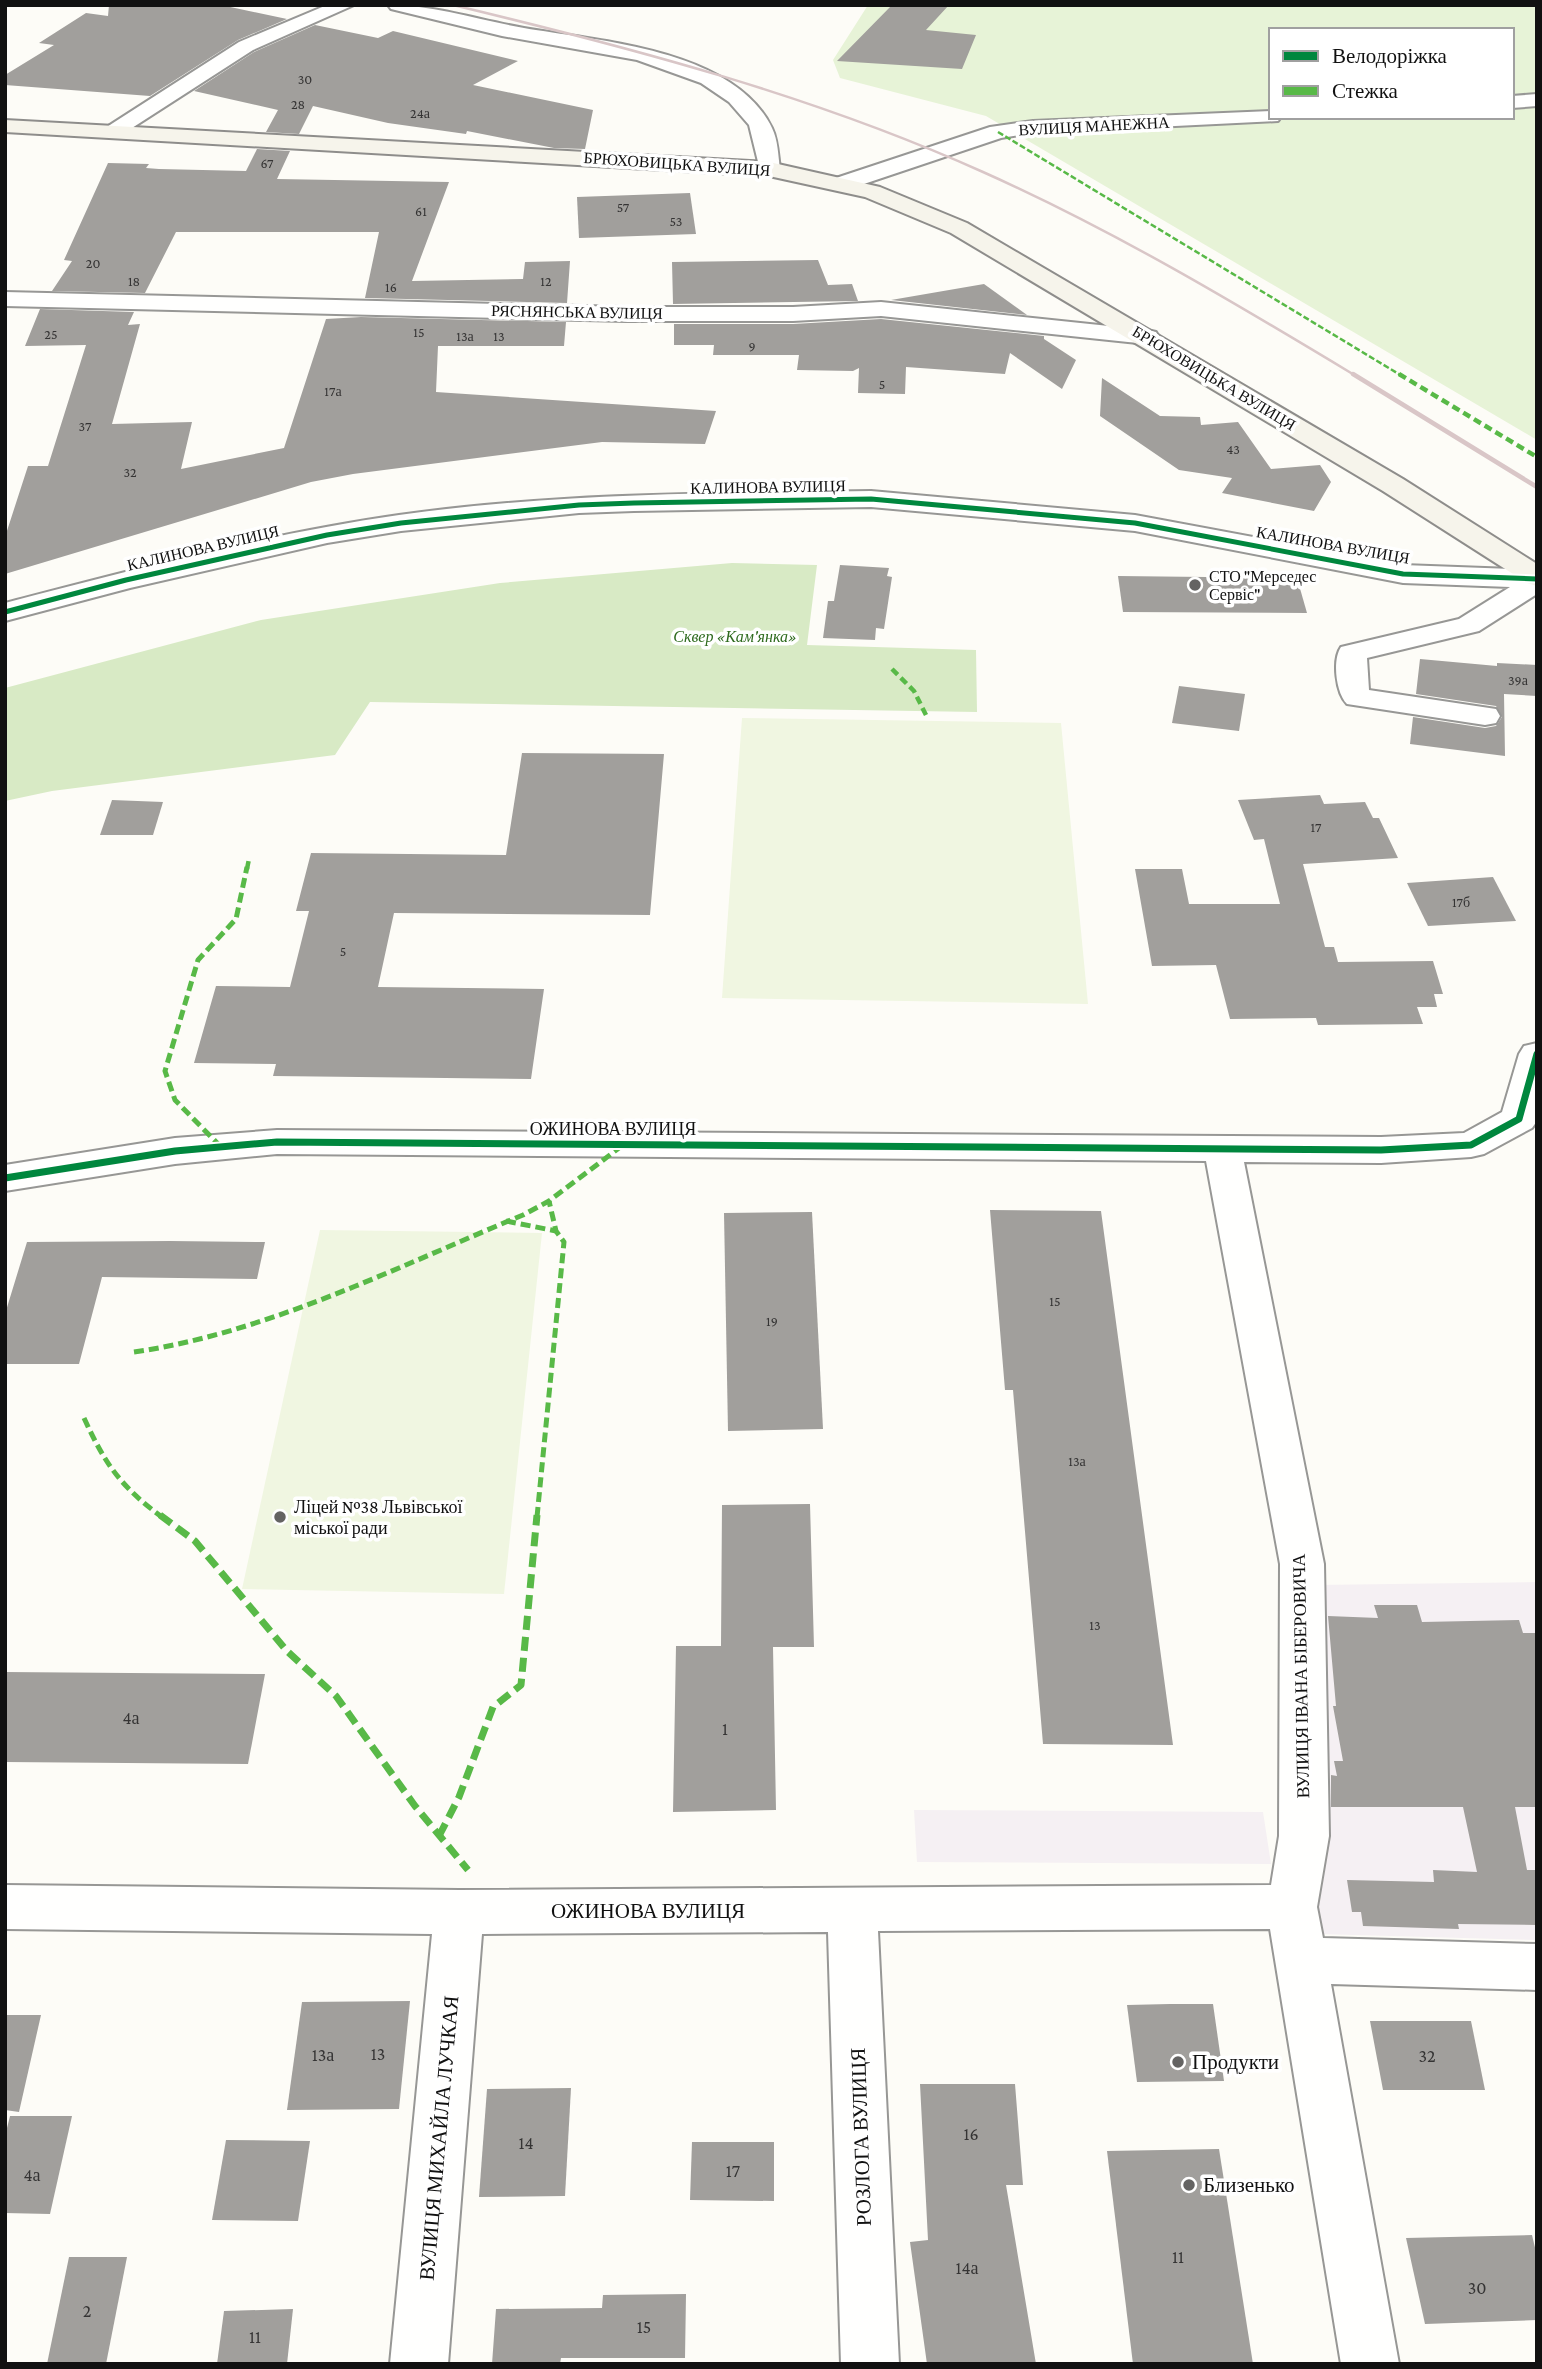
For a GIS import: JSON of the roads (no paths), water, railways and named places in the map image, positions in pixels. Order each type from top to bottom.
[{"type":"main road","name":"БРЮХОВИЦЬКА ВУЛИЦЯ","points":[[5,126],[769,169],[841,184],[900,202],[959,228],[1393,485],[1537,579]]},
{"type":"street","points":[[110,132],[246,46],[344,5]]},
{"type":"street","points":[[398,5],[503,30],[636,54],[694,73],[728,92],[757,121],[764,133],[769,169]]},
{"type":"street","points":[[1514,102],[1537,100]]},
{"type":"street","name":"ВУЛИЦЯ МАНЕЖНА","points":[[841,184],[998,132],[1033,127],[1269,117]]},
{"type":"street","name":"РЯСНЯНСЬКА ВУЛИЦЯ","points":[[5,299],[626,314],[793,314],[881,309],[1147,337]]},
{"type":"street","name":"КАЛИНОВА ВУЛИЦЯ","points":[[5,612],[126,580],[327,535],[454,517],[634,503],[872,499],[1135,523],[1403,574],[1537,579]]},
{"type":"street","points":[[1485,716],[1366,702],[1354,694],[1352,653],[1469,625],[1537,579]]},
{"type":"street","points":[[1223,1149],[1381,1150],[1471,1145],[1520,1119],[1537,1055]]},
{"type":"street","name":"ОЖИНОВА ВУЛИЦЯ","points":[[5,1178],[175,1152],[277,1142],[1223,1149]]},
{"type":"street","name":"ВУЛИЦЯ ІВАНА БІБЕРОВИЧА","points":[[1223,1149],[1302,1564],[1304,1836],[1292,1907],[1370,2364]]},
{"type":"street","name":"ОЖИНОВА ВУЛИЦЯ","points":[[5,1907],[459,1912],[1292,1907]]},
{"type":"street","name":"РОЗЛОГА ВУЛИЦЯ","points":[[852,1909],[870,2364]]},
{"type":"street","name":"ВУЛИЦЯ МИХАЙЛА ЛУЧКАЯ","points":[[419,2364],[459,1912]]},
{"type":"street","points":[[1299,1960],[1537,1967]]},
{"type":"railway","points":[[453,5],[722,76],[854,120],[919,145],[1079,218],[1219,295],[1356,376]]},
{"type":"railway","points":[[1353,374],[1537,487]]},
{"type":"place","name":"СТО \"Мерседес Сервіс\"","points":[[1195,585]]},
{"type":"place","name":"Ліцей №38 Львівської міської ради","points":[[280,1517]]},
{"type":"place","name":"Продукти","points":[[1178,2062]]},
{"type":"place","name":"Близенько","points":[[1189,2185]]},
{"type":"park label","name":"Сквер «Кам'янка»","points":[[735,636]]}]
